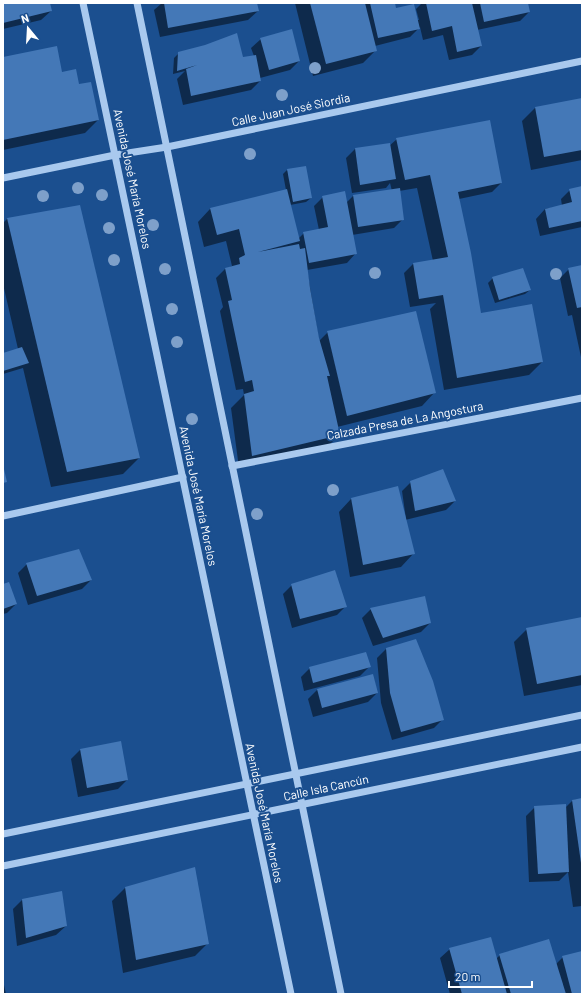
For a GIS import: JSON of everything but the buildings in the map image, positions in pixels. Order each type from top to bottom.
[{"type":"street","name":"Avenida José María Morelos","points":[[83,3],[291,994]]},
{"type":"street","points":[[137,3],[341,994]]},
{"type":"street","name":"Calle Juan José Siordia","points":[[3,178],[115,155],[167,147],[582,61]]},
{"type":"street","name":"Calzada Presa de La Angostura","points":[[232,466],[582,398]]},
{"type":"street","points":[[3,516],[183,476]]},
{"type":"street","name":"Calle Isla Cancún","points":[[3,834],[582,715]]},
{"type":"street","name":"Calle Isla Cancún","points":[[3,866],[582,747]]}]
